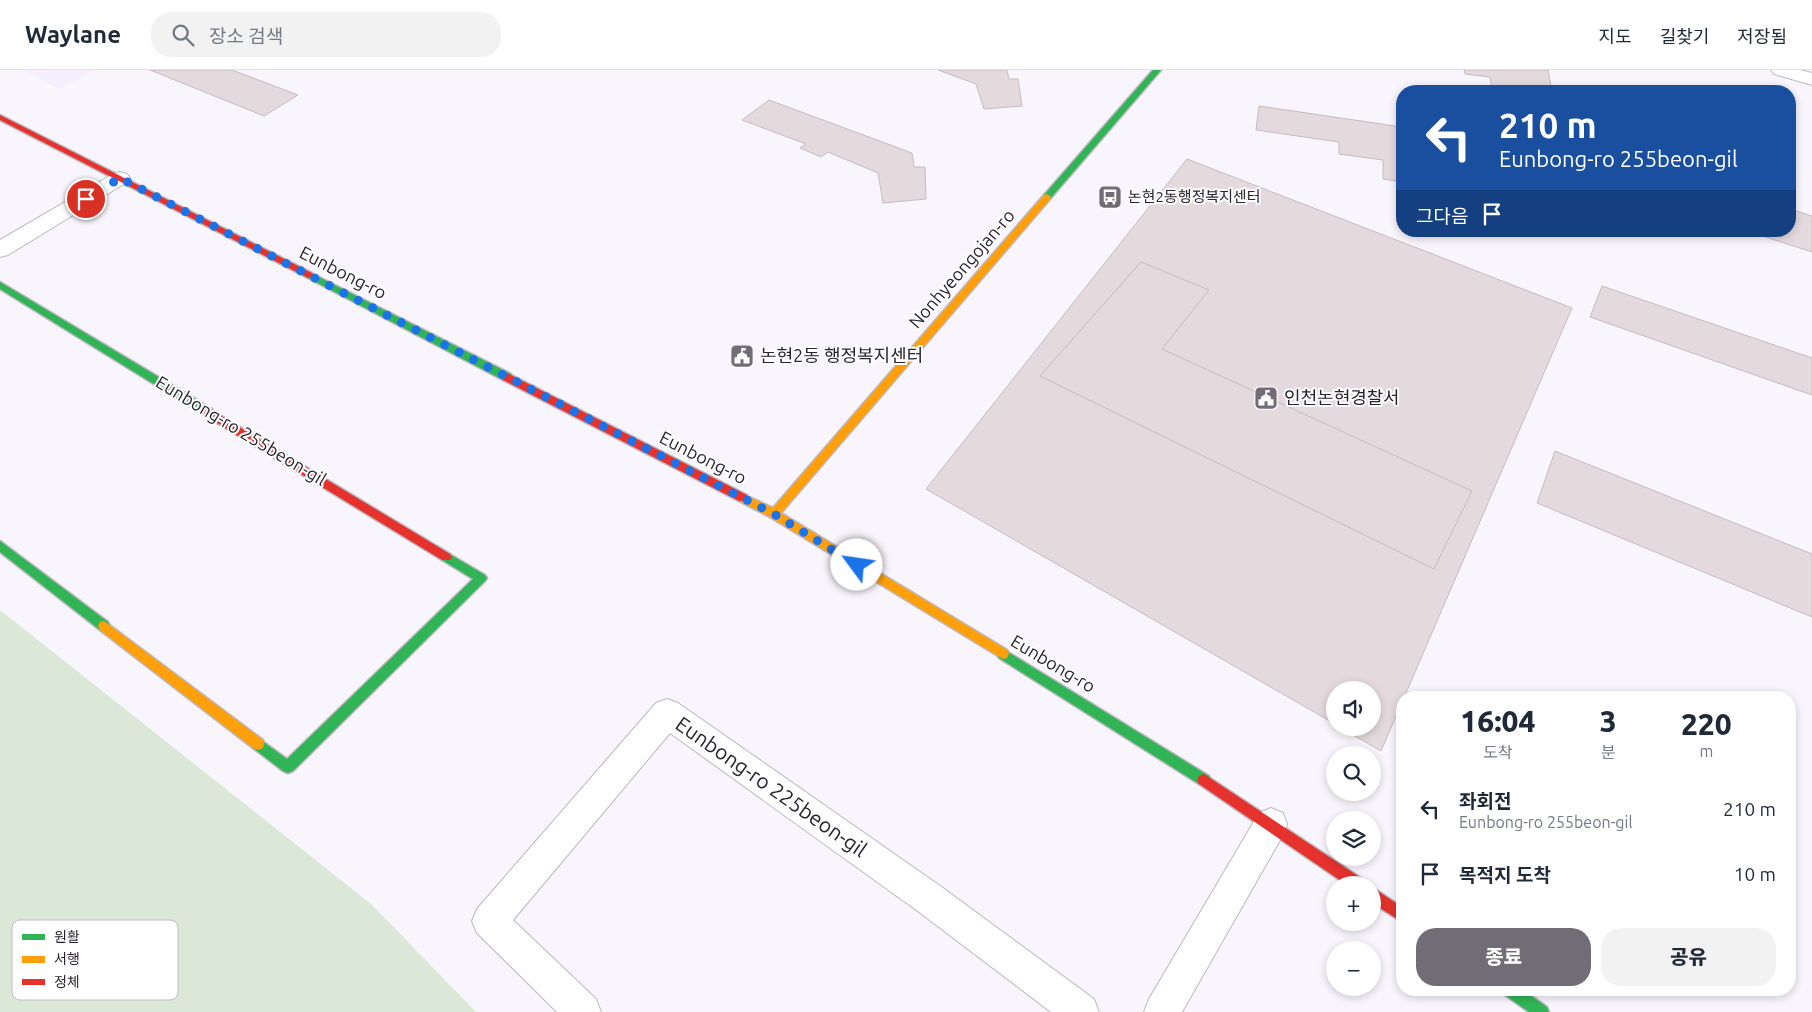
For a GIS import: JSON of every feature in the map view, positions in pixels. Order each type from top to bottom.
[{"type":"main road","name":"Nonhyeongojan-ro","points":[[774,514],[1157,70]]},
{"type":"main road","name":"Eunbong-ro","points":[[0,117],[774,514],[1141,739],[1271,824],[1346,876]]},
{"type":"main road","name":"Eunbong-ro 255beon-gil","points":[[0,285],[481,578],[288,767],[0,546]]},
{"type":"main road","points":[[1381,900],[1396,911]]},
{"type":"main road","points":[[1519,996],[1542,1012]]},
{"type":"street","points":[[1780,70],[1812,79]]},
{"type":"street","points":[[0,250],[120,178]]},
{"type":"street","name":"Eunbong-ro 225beon-gil","points":[[583,1012],[489,921],[667,713],[931,900],[1081,1012]]},
{"type":"street","points":[[1162,1012],[1271,824]]},
{"type":"shaded area","points":[[24,70],[95,70],[60,89]]},
{"type":"green space","points":[[0,610],[371,904],[476,1012],[0,1012]]},
{"type":"building","points":[[150,70],[232,70],[298,95],[264,116]]},
{"type":"building","points":[[938,70],[1007,70],[1009,79],[1018,79],[1022,106],[984,109],[976,84]]},
{"type":"building","points":[[1464,70],[1548,70],[1551,85],[1491,85],[1490,77],[1465,74]]},
{"type":"building","points":[[769,100],[912,153],[914,167],[925,167],[926,199],[883,203],[878,173],[828,152],[821,157],[800,148],[806,144],[742,120]]},
{"type":"building","points":[[1259,106],[1396,126],[1396,181],[1383,179],[1383,160],[1339,154],[1339,142],[1256,130]]},
{"type":"building","name":"인천논현경찰서","points":[[1187,159],[1572,308],[1407,691],[1396,691],[1396,716],[1381,751],[1381,746],[1372,746],[1355,736],[1381,736],[1381,681],[1326,681],[1326,719],[926,489]]},
{"type":"building","points":[[1796,211],[1812,216],[1812,252],[1766,237],[1796,237]]},
{"type":"building","points":[[1141,262],[1209,290],[1162,349],[1472,491],[1434,569],[1040,376]]},
{"type":"building","points":[[1602,286],[1812,358],[1812,395],[1590,317]]},
{"type":"building","points":[[1555,451],[1812,554],[1812,617],[1537,503]]},
{"type":"traffic: fast","points":[[1047,197],[1157,70]]},
{"type":"traffic: fast","points":[[309,275],[507,377]]},
{"type":"traffic: fast","points":[[0,285],[208,412]]},
{"type":"traffic: fast","points":[[0,546],[104,626]]},
{"type":"traffic: fast","points":[[258,744],[288,767],[481,578],[446,557]]},
{"type":"traffic: fast","points":[[1003,654],[1204,780]]},
{"type":"traffic: fast","points":[[1519,996],[1542,1012]]},
{"type":"traffic: slow","points":[[774,514],[1047,197]]},
{"type":"traffic: slow","points":[[743,498],[774,514],[1003,654]]},
{"type":"traffic: slow","points":[[104,626],[258,744]]},
{"type":"traffic: jam","points":[[0,117],[309,275]]},
{"type":"traffic: jam","points":[[507,377],[743,498]]},
{"type":"traffic: jam","points":[[208,412],[446,557]]},
{"type":"traffic: jam","points":[[1204,780],[1346,876]]},
{"type":"traffic: jam","points":[[1381,900],[1396,911]]},
{"type":"place","name":"논현2동행정복지센터","points":[[1110,197]]},
{"type":"place","name":"논현2동 행정복지센터","points":[[742,356]]},
{"type":"place","name":"인천논현경찰서","points":[[1266,398]]},
{"type":"route","points":[[86,199],[120,178],[774,514],[857,565]]}]
